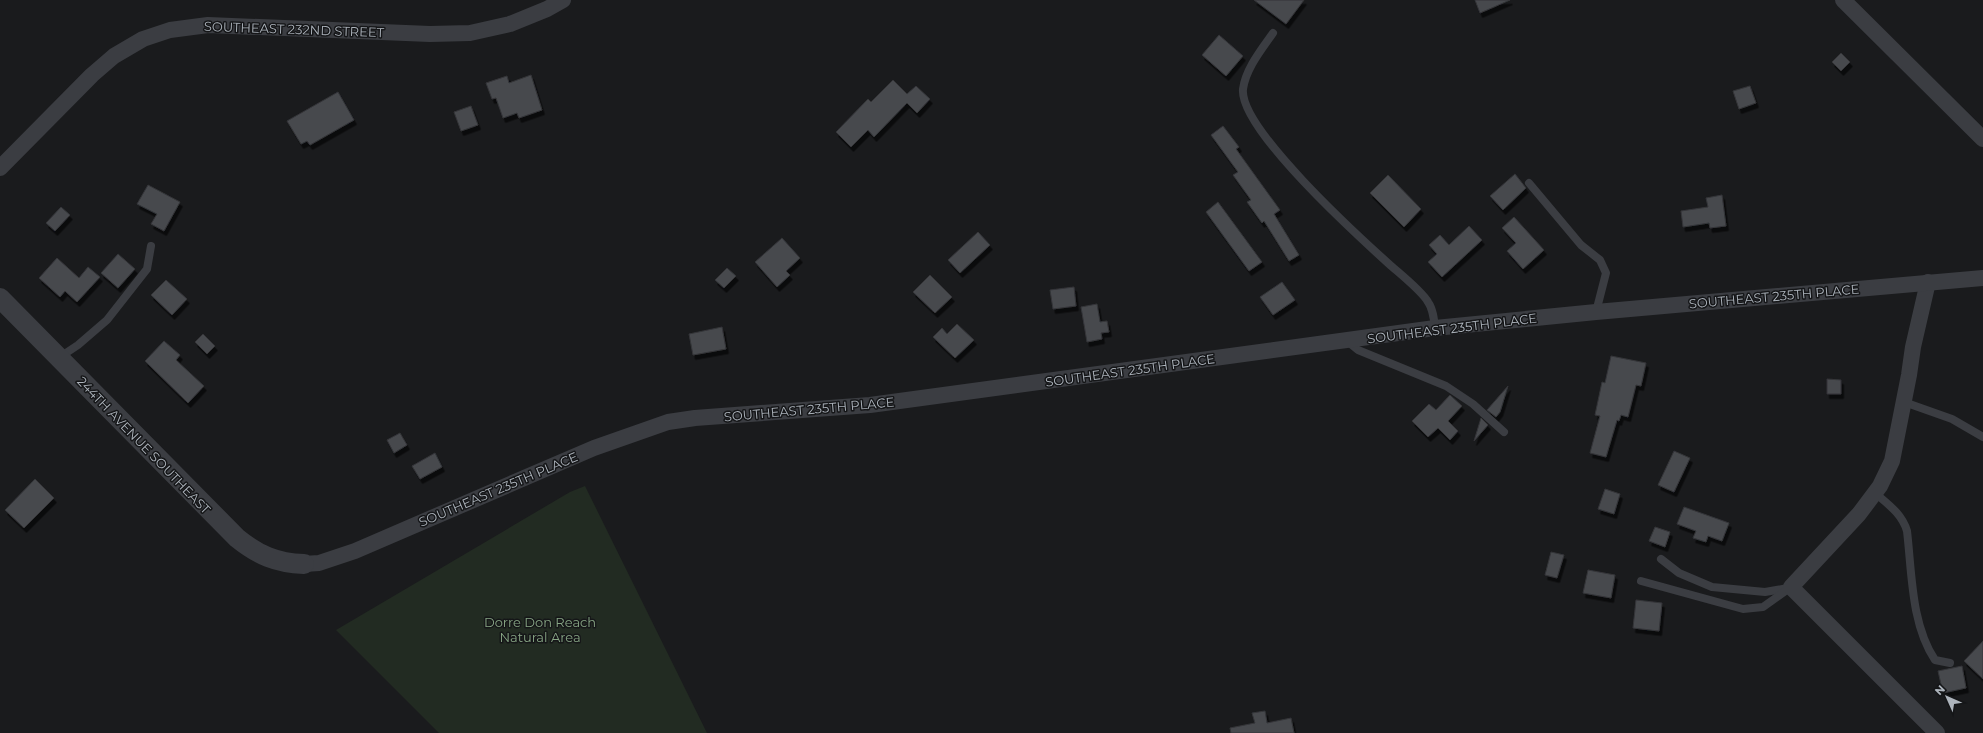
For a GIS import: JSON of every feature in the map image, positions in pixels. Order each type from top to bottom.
[{"type":"street","name":"SOUTHEAST 232ND STREET","points":[[0,168],[92,74],[114,56],[142,39],[170,30],[208,25],[430,34],[470,33],[510,24],[547,9],[563,0]]},
{"type":"street","points":[[1843,0],[1983,139]]},
{"type":"street","name":"SOUTHEAST 235TH PLACE","points":[[304,564],[319,563],[355,551],[594,448],[668,422],[695,418],[870,405],[1435,328],[1596,312],[1983,278]]},
{"type":"street","points":[[1928,282],[1913,347],[1892,461],[1875,493],[1859,514],[1791,587],[1937,733]]},
{"type":"street","name":"244TH AVENUE SOUTHEAST","points":[[0,298],[237,538],[267,558],[287,564],[304,564]]},
{"type":"lane","points":[[1273,33],[1256,58],[1243,89],[1250,114],[1264,136],[1297,173],[1341,219],[1428,301],[1435,328]]},
{"type":"lane","points":[[1529,182],[1581,245],[1600,260],[1606,273],[1596,312]]},
{"type":"lane","points":[[59,358],[78,345],[106,320],[147,269],[151,246]]},
{"type":"lane","points":[[1346,340],[1358,350],[1446,386],[1473,404],[1504,432]]},
{"type":"lane","points":[[1904,402],[1952,419],[1983,437]]},
{"type":"lane","points":[[1875,493],[1895,510],[1904,522],[1907,531],[1920,623],[1930,652],[1935,660],[1950,663]]},
{"type":"lane","points":[[1661,559],[1679,573],[1712,587],[1765,592],[1791,587]]},
{"type":"lane","points":[[1641,581],[1743,609],[1763,607],[1791,587]]},
{"type":"green space","name":"Dorre Don Reach Natural Area","points":[[585,486],[707,733],[439,733],[336,630],[570,492]]},
{"type":"building","points":[[1254,0],[1304,0],[1286,24]]},
{"type":"building","points":[[1475,0],[1510,0],[1480,13]]},
{"type":"building","points":[[1219,35],[1243,56],[1226,76],[1202,55]]},
{"type":"building","points":[[1841,53],[1850,62],[1841,71],[1832,62]]},
{"type":"building","points":[[531,75],[542,110],[519,118],[517,113],[503,118],[496,98],[492,99],[486,83],[507,76],[509,83]]},
{"type":"building","points":[[893,80],[907,94],[916,86],[930,99],[917,113],[907,103],[874,137],[868,130],[851,147],[836,132],[868,99],[871,102]]},
{"type":"building","points":[[1750,86],[1756,103],[1739,109],[1733,91]]},
{"type":"building","points":[[338,92],[354,120],[310,145],[307,141],[301,144],[287,121]]},
{"type":"building","points":[[471,106],[478,125],[461,131],[454,112]]},
{"type":"building","points":[[1223,126],[1239,147],[1236,149],[1280,210],[1274,214],[1299,255],[1289,261],[1264,221],[1262,223],[1247,202],[1251,200],[1233,175],[1238,172],[1211,135]]},
{"type":"building","points":[[1515,174],[1526,188],[1503,210],[1490,196]]},
{"type":"building","points":[[1388,175],[1421,209],[1404,227],[1370,193]]},
{"type":"building","points":[[148,185],[180,202],[164,231],[151,224],[157,214],[137,204]]},
{"type":"building","points":[[1722,195],[1726,226],[1710,228],[1709,223],[1683,227],[1681,211],[1708,207],[1706,198]]},
{"type":"building","points":[[1218,202],[1262,262],[1249,271],[1206,212]]},
{"type":"building","points":[[61,207],[70,215],[55,231],[46,223]]},
{"type":"building","points":[[1514,217],[1544,250],[1523,269],[1507,251],[1516,243],[1502,228]]},
{"type":"building","points":[[1469,226],[1482,240],[1442,277],[1428,262],[1437,254],[1429,245],[1440,235],[1449,245]]},
{"type":"building","points":[[978,232],[990,245],[960,273],[948,260]]},
{"type":"building","points":[[782,238],[800,258],[786,271],[790,275],[777,287],[755,262]]},
{"type":"building","points":[[118,254],[135,269],[118,288],[101,273]]},
{"type":"building","points":[[57,258],[79,278],[88,267],[100,277],[77,302],[65,291],[60,297],[39,278]]},
{"type":"building","points":[[727,268],[736,276],[724,288],[715,280]]},
{"type":"building","points":[[930,275],[952,297],[935,313],[913,292]]},
{"type":"building","points":[[166,280],[187,299],[172,315],[151,295]]},
{"type":"building","points":[[1282,282],[1295,300],[1273,315],[1260,297]]},
{"type":"building","points":[[1074,287],[1076,306],[1053,309],[1050,290]]},
{"type":"building","points":[[1097,304],[1100,322],[1107,321],[1109,332],[1101,333],[1102,339],[1087,342],[1081,307]]},
{"type":"building","points":[[957,324],[974,340],[955,358],[933,337],[942,328],[947,334]]},
{"type":"building","points":[[722,327],[726,349],[693,355],[689,334]]},
{"type":"building","points":[[203,334],[215,346],[207,354],[195,342]]},
{"type":"building","points":[[164,341],[180,355],[176,360],[204,386],[188,403],[145,361]]},
{"type":"building","points":[[1611,356],[1646,363],[1641,386],[1636,385],[1628,417],[1621,415],[1619,421],[1617,420],[1606,457],[1590,453],[1600,416],[1595,415],[1602,382],[1605,383]]},
{"type":"building","points":[[1827,379],[1841,380],[1841,394],[1827,394]]},
{"type":"building","points":[[1508,386],[1500,412],[1496,417],[1487,410]]},
{"type":"building","points":[[1450,395],[1462,406],[1448,421],[1458,431],[1450,440],[1438,428],[1428,437],[1412,421],[1429,404],[1436,410]]},
{"type":"building","points":[[1481,418],[1488,425],[1474,441]]},
{"type":"building","points":[[400,433],[407,445],[394,453],[387,440]]},
{"type":"building","points":[[1674,451],[1690,458],[1674,492],[1658,485]]},
{"type":"building","points":[[435,453],[442,467],[420,479],[412,466]]},
{"type":"building","points":[[35,479],[54,498],[24,528],[5,510]]},
{"type":"building","points":[[1605,489],[1620,494],[1614,514],[1598,509]]},
{"type":"building","points":[[1684,507],[1729,523],[1722,541],[1708,536],[1706,542],[1693,538],[1696,531],[1677,524]]},
{"type":"building","points":[[1655,527],[1670,532],[1665,547],[1649,541]]},
{"type":"building","points":[[1551,552],[1564,555],[1557,578],[1545,575]]},
{"type":"building","points":[[1588,570],[1615,575],[1611,598],[1583,593]]},
{"type":"building","points":[[1636,600],[1662,603],[1659,631],[1633,628]]},
{"type":"building","points":[[1983,641],[1983,679],[1964,661]]},
{"type":"building","points":[[1962,666],[1966,688],[1943,693],[1938,671]]},
{"type":"building","points":[[1265,711],[1267,723],[1291,718],[1294,733],[1231,733],[1230,728],[1255,723],[1252,713]]}]
